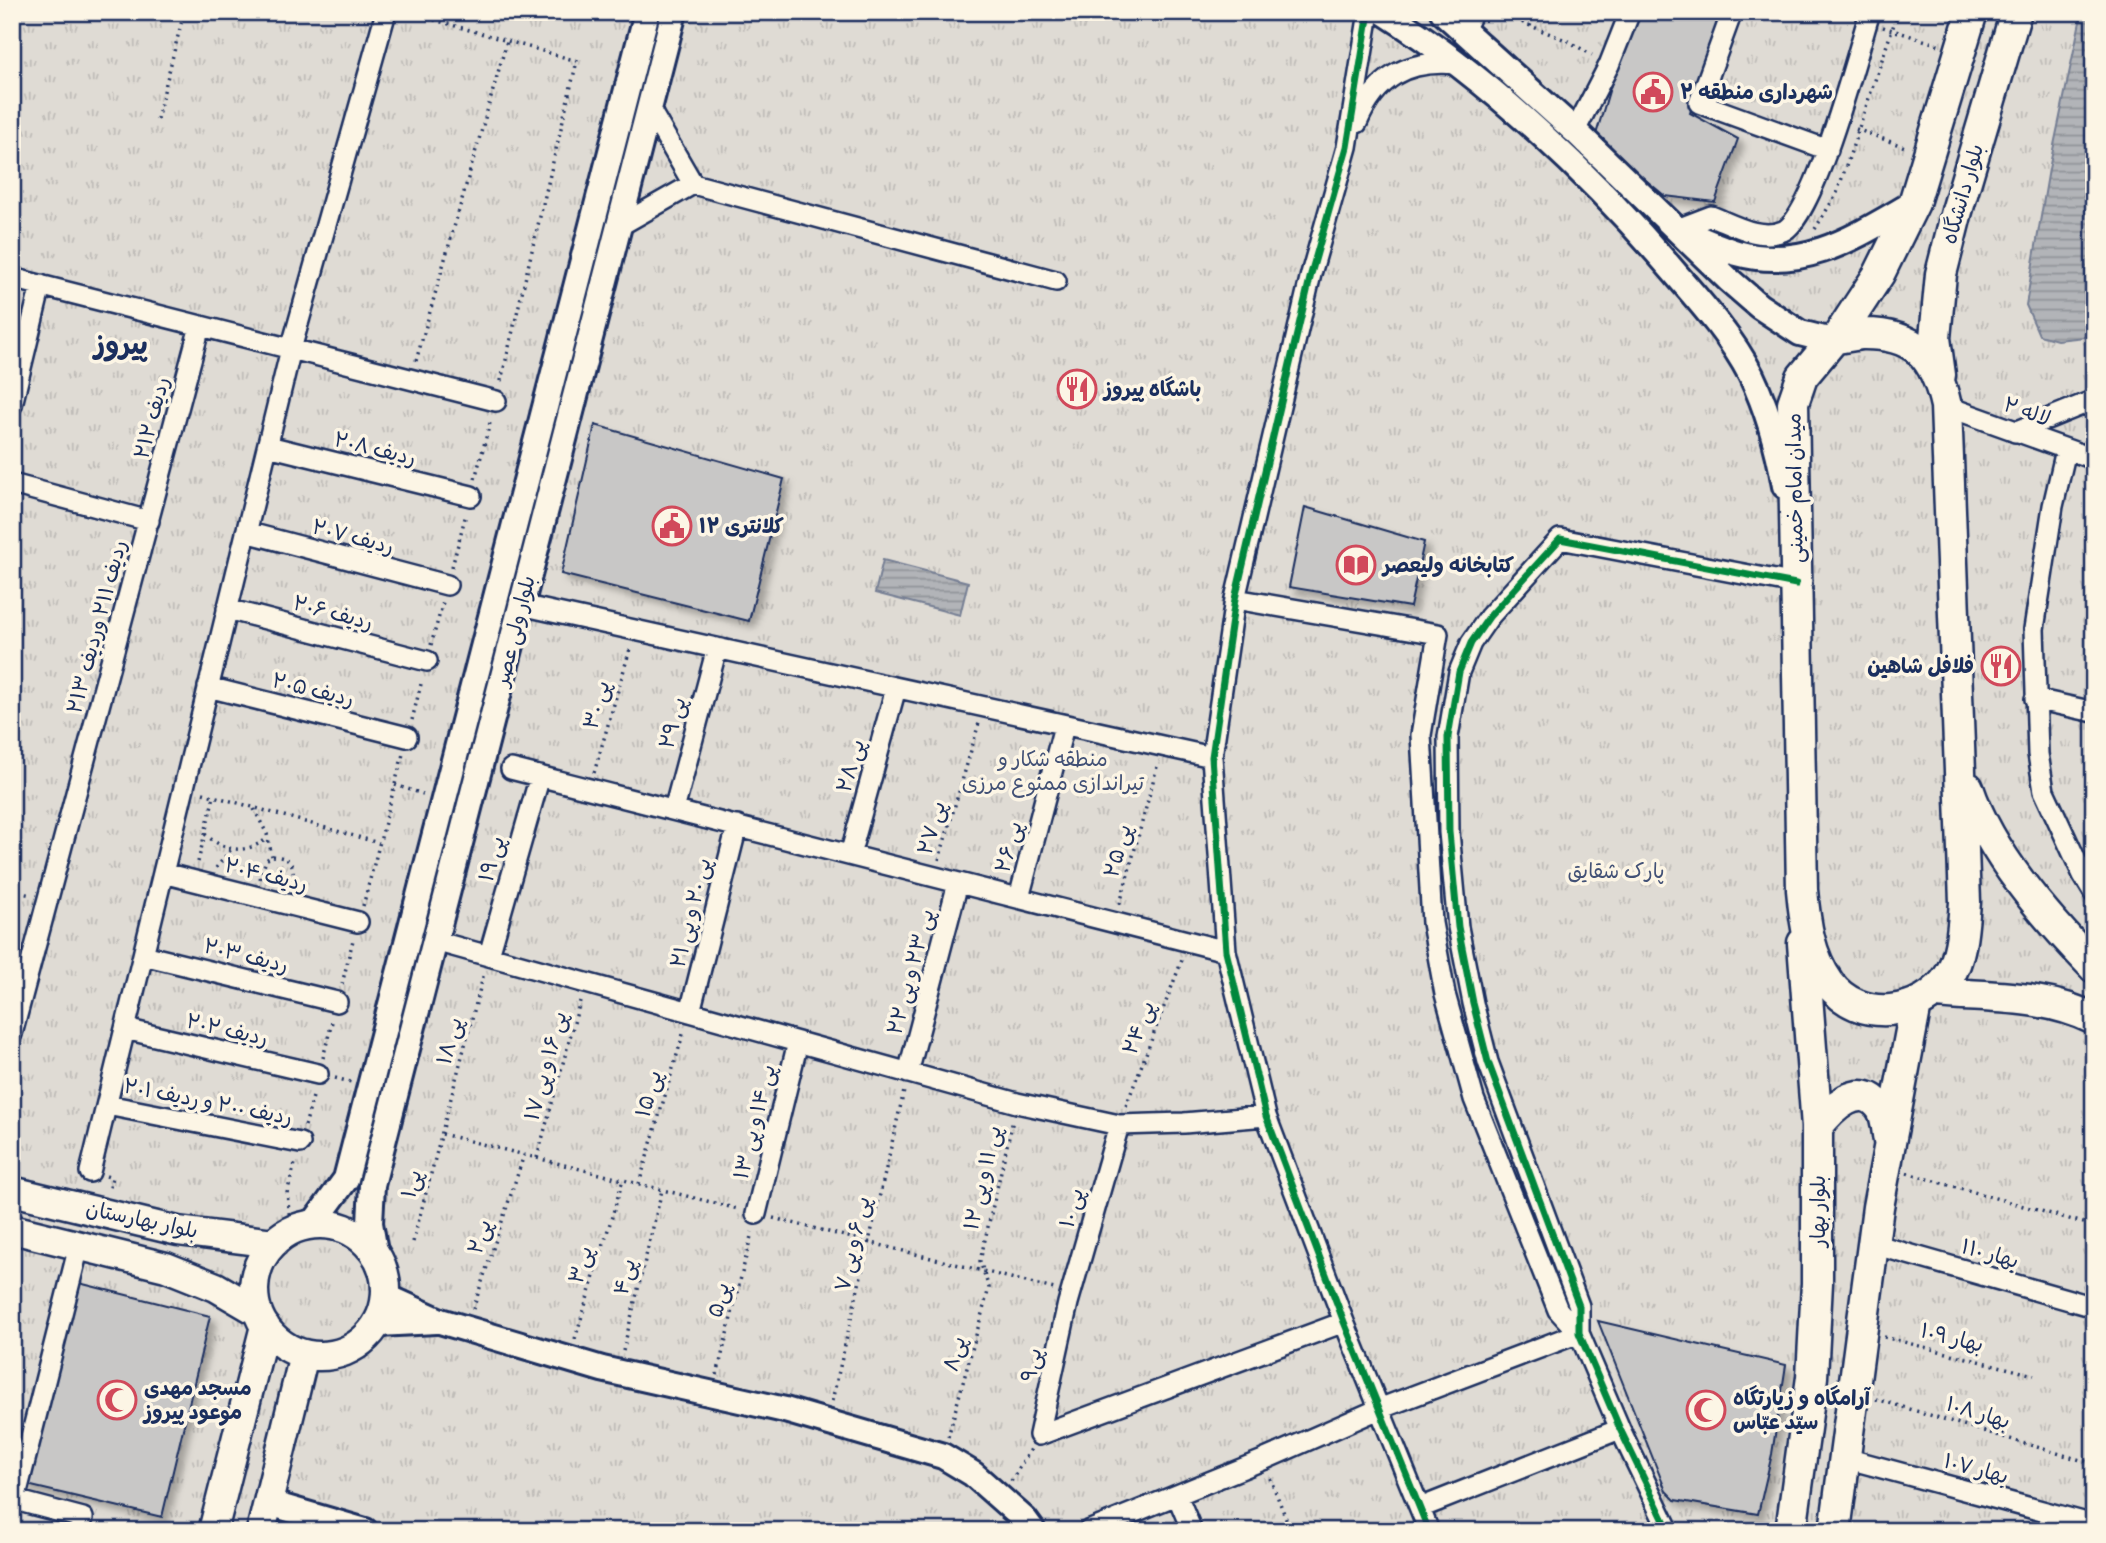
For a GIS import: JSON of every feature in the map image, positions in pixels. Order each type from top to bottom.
[{"type":"main road","name":"بلوار دانشگاه","points":[[1835,340],[1880,274],[1914,203],[1972,12]]},
{"type":"main road","name":"بلوار دانشگاه","points":[[1943,392],[1935,338],[1941,274],[1957,211],[2017,12]]},
{"type":"main road","points":[[1835,340],[1861,334],[1893,336],[1913,345],[1929,360],[1943,392],[1960,762],[1964,922],[1950,974],[1926,999],[1887,1154],[1835,1531]]},
{"type":"main road","name":"میدان امام خمینی","points":[[1835,340],[1802,377],[1793,403],[1802,890],[1810,944],[1830,984],[1848,1000],[1870,1009],[1893,1011],[1926,999],[2039,1001],[2075,1010],[2094,1019]]},
{"type":"main road","points":[[1960,762],[1983,824],[2012,870],[2094,967]]},
{"type":"main road","name":"بلوار بهار","points":[[1791,1531],[1812,1377],[1817,1283],[1817,1127],[1806,1000],[1802,890]]},
{"type":"main road","points":[[1817,1127],[1833,1107],[1844,1100],[1861,1096],[1870,1098],[1881,1108],[1887,1154]]},
{"type":"main road","name":"بلوار بهارستان","points":[[12,1191],[177,1231],[274,1243]]},
{"type":"main road","points":[[313,1224],[330,1224],[348,1229],[363,1239],[375,1252],[385,1274],[387,1297],[378,1324],[359,1345],[333,1356],[304,1355],[289,1349],[276,1339],[261,1319],[254,1287],[260,1263],[274,1243],[292,1230],[313,1224]]},
{"type":"main road","name":"بلوار بهارستان","points":[[12,1229],[166,1267],[216,1287],[261,1319]]},
{"type":"main road","points":[[211,1528],[261,1319]]},
{"type":"main road","points":[[261,1531],[304,1355]]},
{"type":"street","points":[[90,1172],[291,349],[386,12]]},
{"type":"street","name":"بلوار ولی عصر","points":[[313,1224],[346,1179],[647,12]]},
{"type":"street","name":"بلوار ولی عصر","points":[[375,1252],[370,1223],[372,1185],[674,12]]},
{"type":"street","points":[[1369,12],[1347,147],[1311,274],[1235,599],[1212,757],[1226,951],[1266,1116],[1344,1322],[1429,1531]]},
{"type":"street","points":[[1384,12],[1411,29],[1507,103],[1598,189],[1710,313],[1749,372],[1765,404],[1796,529]]},
{"type":"street","points":[[1443,12],[1468,21],[1575,131],[1729,281],[1759,306],[1800,333],[1835,340]]},
{"type":"street","points":[[1575,131],[1609,65],[1630,12]]},
{"type":"street","points":[[1732,12],[1699,103],[1828,150]]},
{"type":"street","points":[[1655,249],[1677,229],[1711,216],[1755,233],[1781,232],[1794,224],[1828,150],[1869,17]]},
{"type":"street","points":[[1347,147],[1369,99],[1382,84],[1398,72],[1416,65],[1436,62],[1456,64]]},
{"type":"street","points":[[649,108],[693,184]]},
{"type":"street","points":[[619,226],[693,184],[1056,281]]},
{"type":"street","points":[[1677,229],[1737,253],[1789,258],[1844,243],[1914,203]]},
{"type":"street","points":[[12,278],[496,401]]},
{"type":"street","points":[[12,405],[41,285]]},
{"type":"street","name":"ردیف ۲۱۲","points":[[149,522],[200,326]]},
{"type":"street","name":"لاله ۲","points":[[1943,392],[2015,432],[2094,459]]},
{"type":"street","points":[[2015,432],[2094,400]]},
{"type":"street","name":"ردیف ۲۰۸","points":[[268,446],[471,496]]},
{"type":"street","points":[[2066,450],[2053,506],[2034,629],[2038,754],[2045,791],[2077,865],[2094,893]]},
{"type":"street","points":[[12,484],[149,522]]},
{"type":"street","name":"ردیف ۲۱۱ وردیف ۲۱۳","points":[[12,1034],[149,522]]},
{"type":"street","name":"ردیف ۲۰۷","points":[[246,532],[447,585]]},
{"type":"street","points":[[1579,1333],[1579,1306],[1488,1062],[1458,927],[1449,832],[1448,737],[1459,672],[1471,643],[1489,617],[1560,539],[1796,584]]},
{"type":"street","points":[[1235,599],[1438,634],[1421,735],[1432,923],[1445,994],[1474,1099],[1558,1310],[1579,1333],[1665,1530]]},
{"type":"street","points":[[521,605],[1212,757]]},
{"type":"street","name":"ردیف ۲۰۶","points":[[227,609],[427,661]]},
{"type":"street","name":"پی ۲۹","points":[[674,810],[717,648]]},
{"type":"street","name":"ردیف ۲۰۵","points":[[208,687],[407,737]]},
{"type":"street","name":"پی ۲۸","points":[[850,855],[896,688]]},
{"type":"street","points":[[2035,699],[2094,712]]},
{"type":"street","name":"پی ۲۶","points":[[1019,898],[1064,726]]},
{"type":"street","points":[[511,769],[1226,951]]},
{"type":"street","name":"پی ۱۹","points":[[489,955],[540,776]]},
{"type":"street","name":"پی ۲۰ و پی ۲۱","points":[[690,1012],[737,826]]},
{"type":"street","name":"ردیف ۲۰۴","points":[[163,873],[358,922]]},
{"type":"street","name":"پی ۲۳ و پی ۲۲","points":[[908,1073],[958,883]]},
{"type":"street","points":[[435,941],[1017,1103],[1119,1125],[1266,1116]]},
{"type":"street","name":"ردیف ۲۰۳","points":[[143,955],[337,1002]]},
{"type":"street","name":"ردیف ۲۰۲","points":[[125,1029],[318,1074]]},
{"type":"street","name":"پی ۱۴ و پی ۱۳","points":[[756,1213],[798,1042]]},
{"type":"street","name":"ردیف ۲۰۰ و ردیف ۲۰۱","points":[[107,1105],[300,1143]]},
{"type":"street","name":"پی ۱۰","points":[[1068,1303],[1119,1125]]},
{"type":"street","name":"بهار ۱۱۰","points":[[1873,1244],[2094,1307]]},
{"type":"street","points":[[79,1246],[15,1500],[83,1518],[79,1531]]},
{"type":"street","points":[[387,1297],[440,1321],[618,1373],[785,1410],[943,1456],[973,1474],[1034,1531]]},
{"type":"street","name":"پی۹","points":[[1039,1435],[1068,1303]]},
{"type":"street","points":[[378,1324],[440,1321]]},
{"type":"street","points":[[1039,1435],[1344,1322]]},
{"type":"street","points":[[1088,1531],[1263,1460],[1379,1409],[1579,1333]]},
{"type":"street","points":[[1420,1508],[1620,1429]]},
{"type":"street","name":"بهار ۱۰۷","points":[[1845,1458],[2094,1525]]},
{"type":"street","points":[[1177,1495],[1192,1531]]},
{"type":"street","points":[[269,1503],[365,1531]]},
{"type":"path","points":[[157,119],[184,12]]},
{"type":"path","points":[[1496,12],[1568,41],[1609,65]]},
{"type":"path","points":[[1520,22],[1524,12]]},
{"type":"path","points":[[1530,26],[1535,12]]},
{"type":"path","points":[[1869,17],[1941,46],[1945,35]]},
{"type":"path","points":[[411,379],[508,41]]},
{"type":"path","points":[[1837,122],[1910,149]]},
{"type":"path","points":[[395,785],[444,800]]},
{"type":"path","points":[[184,788],[379,843]]},
{"type":"path","points":[[194,881],[214,796]]},
{"type":"path","points":[[254,808],[268,838],[272,856]]},
{"type":"path","points":[[205,834],[224,846],[241,851],[268,838]]},
{"type":"path","points":[[214,870],[232,848]]},
{"type":"path","points":[[259,881],[263,867],[272,856]]},
{"type":"path","points":[[272,856],[285,858],[291,863],[293,878],[290,889]]},
{"type":"path","points":[[318,1074],[370,1086]]},
{"type":"path","points":[[1887,1154],[2094,1226]]},
{"type":"path","points":[[1001,1498],[1039,1435]]},
{"type":"path","points":[[1263,1460],[1291,1531]]},
{"type":"green space","name":"منطقه شکار و تیراندازی ممنوع مرزی","points":[[12,12],[2094,12],[2094,1531],[12,1531]]},
{"type":"shaded area","points":[[2082,12],[2094,12],[2094,336],[2057,340],[2039,335],[2026,305],[2049,169]]},
{"type":"shaded area","points":[[883,560],[968,582],[960,615],[875,593]]},
{"type":"building","name":"شهرداری منطقه ۲","points":[[1636,12],[1710,12],[1720,16],[1690,113],[1738,139],[1715,202],[1665,196],[1595,138]]},
{"type":"building","name":"کلانتری ۱۲","points":[[595,425],[784,479],[749,621],[561,574]]},
{"type":"building","name":"کتابخانه ولیعصر","points":[[1305,507],[1424,542],[1410,607],[1289,587]]},
{"type":"building","name":"مسجد مهدی موعود پیروز","points":[[71,1281],[210,1316],[162,1517],[23,1484]]},
{"type":"building","name":"آرامگاه و زیارتگاه سیّد عبّاس","points":[[1598,1321],[1786,1365],[1772,1454],[1758,1514],[1675,1500],[1666,1491]]},
{"type":"cycle path","points":[[1369,12],[1347,147],[1311,274],[1235,599],[1212,757],[1226,951],[1266,1116],[1344,1322],[1429,1531]]},
{"type":"cycle path","points":[[1669,1531],[1620,1429],[1579,1333],[1579,1306],[1488,1062],[1458,927],[1449,832],[1448,737],[1459,672],[1471,643],[1489,617],[1560,539],[1796,584]]},
{"type":"place","name":"شهرداری منطقه ۲","points":[[1653,92]]},
{"type":"place","name":"باشگاه پیروز","points":[[1077,389]]},
{"type":"place","name":"کلانتری ۱۲","points":[[672,526]]},
{"type":"place","name":"کتابخانه ولیعصر","points":[[1356,565]]},
{"type":"place","name":"فلافل شاهین","points":[[2001,666]]},
{"type":"place","name":"مسجد مهدی موعود پیروز","points":[[117,1400]]},
{"type":"place","name":"آرامگاه و زیارتگاه سیّد عبّاس","points":[[1706,1410]]},
{"type":"district","name":"پیروز","points":[[121,345]]},
{"type":"park label","name":"پارک شقایق","points":[[1616,871]]}]
